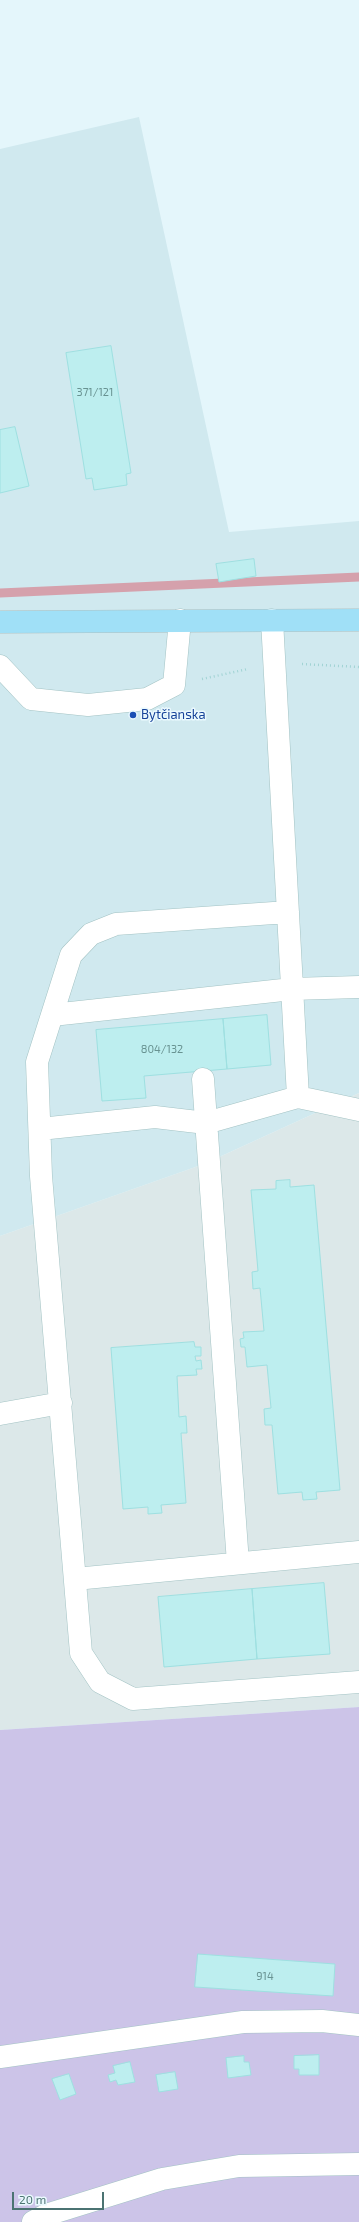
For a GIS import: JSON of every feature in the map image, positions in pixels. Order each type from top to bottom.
[{"type":"main road","points":[[0,622],[359,620]]},
{"type":"lane","points":[[0,666],[31,699],[88,705],[147,699],[174,685],[180,620]]},
{"type":"lane","points":[[272,620],[298,1096]]},
{"type":"lane","points":[[288,912],[116,924],[91,934],[71,955],[37,1062],[41,1176],[81,1654],[100,1682],[133,1699],[359,1682]]},
{"type":"lane","points":[[52,1015],[292,989],[359,987]]},
{"type":"lane","points":[[203,1079],[238,1563]]},
{"type":"lane","points":[[40,1129],[155,1117],[206,1123],[298,1096],[359,1110]]},
{"type":"lane","points":[[0,1414],[61,1403]]},
{"type":"lane","points":[[75,1579],[359,1552]]},
{"type":"lane","points":[[0,2057],[243,2022],[322,2021],[359,2025]]},
{"type":"lane","points":[[33,2222],[46,2215],[162,2179],[239,2166],[359,2164]]},
{"type":"shaded area","points":[[139,117],[229,532],[359,521],[359,1093],[204,1164],[0,1236],[0,149]]},
{"type":"shaded area","points":[[359,1093],[359,1707],[0,1730],[0,1236],[204,1164]]},
{"type":"shaded area","points":[[359,1707],[359,2222],[0,2222],[0,1730]]},
{"type":"building","points":[[111,346],[131,473],[126,474],[127,485],[94,490],[92,478],[86,479],[66,353]]},
{"type":"building","points":[[15,427],[29,486],[0,493],[0,430]]},
{"type":"building","points":[[254,559],[256,576],[219,582],[216,564]]},
{"type":"building","points":[[267,1015],[271,1065],[227,1069],[223,1019]]},
{"type":"building","points":[[223,1019],[227,1069],[144,1076],[146,1098],[102,1101],[96,1030]]},
{"type":"building","points":[[290,1180],[290,1187],[314,1185],[340,1490],[316,1492],[317,1499],[303,1500],[302,1492],[278,1494],[272,1425],[265,1425],[264,1409],[271,1408],[267,1365],[247,1367],[245,1347],[241,1347],[240,1339],[244,1338],[243,1332],[264,1331],[260,1288],[253,1289],[252,1272],[258,1271],[251,1190],[276,1189],[276,1181]]},
{"type":"building","points":[[194,1342],[195,1347],[201,1347],[201,1356],[195,1356],[196,1361],[201,1360],[202,1369],[196,1369],[197,1375],[177,1376],[179,1417],[186,1416],[187,1433],[181,1433],[186,1503],[161,1505],[162,1513],[148,1514],[148,1507],[123,1509],[111,1348]]},
{"type":"building","points":[[324,1583],[330,1654],[257,1659],[252,1589]]},
{"type":"building","points":[[252,1589],[257,1659],[164,1667],[158,1597]]},
{"type":"building","points":[[198,1954],[335,1964],[333,1996],[195,1987]]},
{"type":"building","points":[[319,2055],[319,2075],[299,2075],[299,2069],[294,2069],[294,2056]]},
{"type":"building","points":[[244,2056],[244,2062],[249,2062],[251,2075],[228,2078],[226,2058]]},
{"type":"building","points":[[130,2062],[135,2082],[118,2085],[116,2080],[110,2082],[108,2075],[115,2073],[113,2066]]},
{"type":"building","points":[[175,2072],[178,2089],[159,2092],[156,2075]]},
{"type":"building","points":[[69,2074],[76,2094],[60,2100],[52,2079]]},
{"type":"waterway","points":[[0,593],[359,577]]},
{"type":"place","name":"Bytčianska","points":[[133,715]]}]
